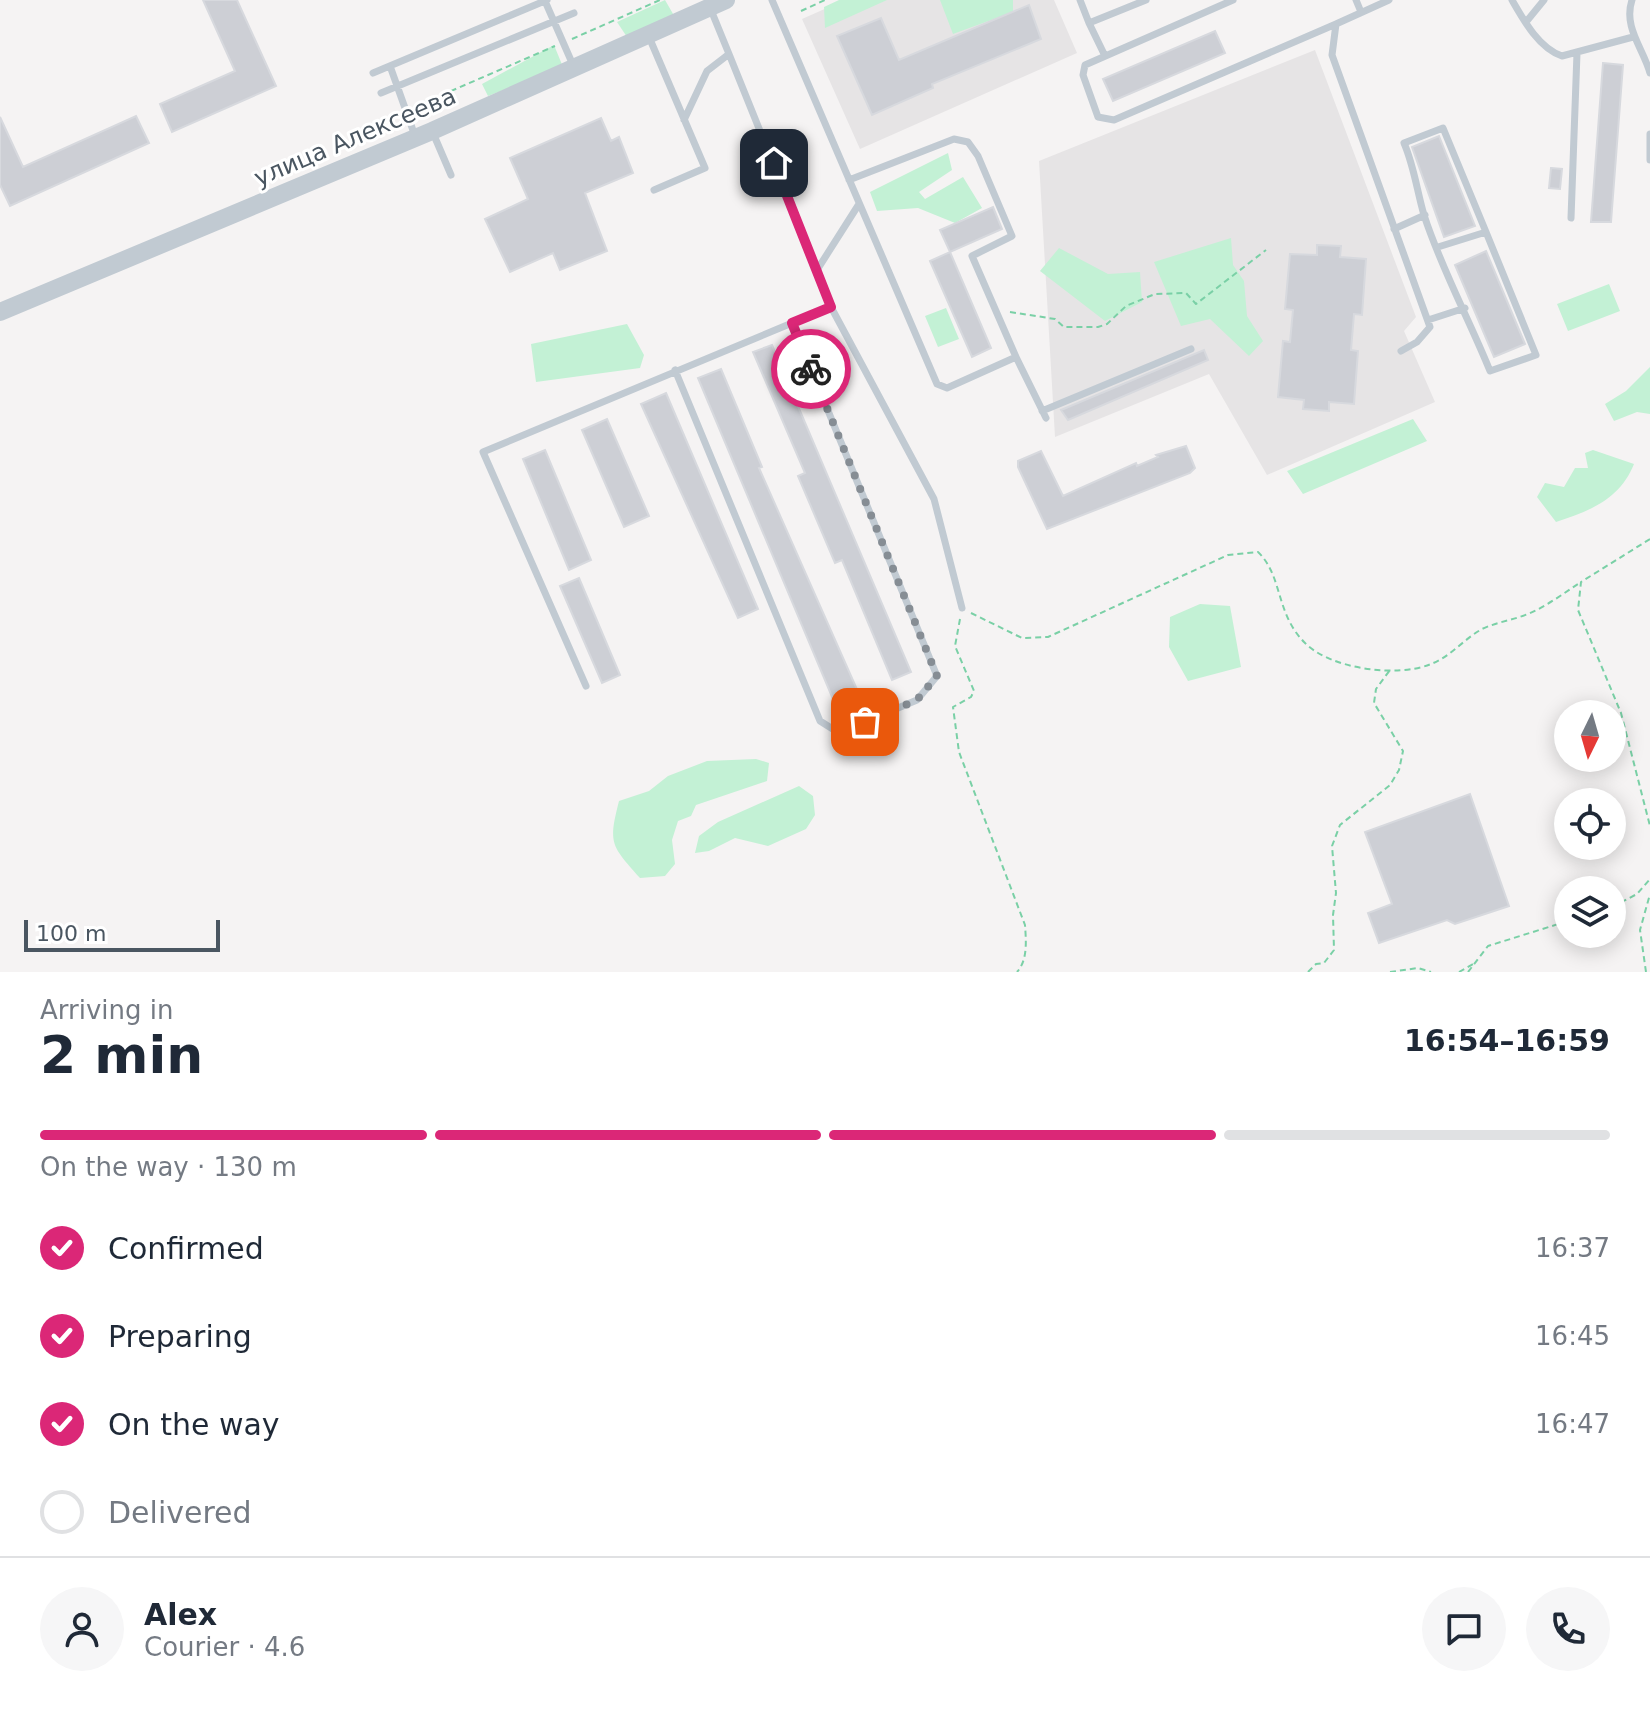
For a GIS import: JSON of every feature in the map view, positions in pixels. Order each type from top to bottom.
[{"type":"street","name":"улица Алексеева","points":[[0,312],[424,135],[714,2]]},
{"type":"lane","points":[[373,73],[546,0],[574,67]]},
{"type":"lane","points":[[772,0],[939,387],[947,388],[1016,357]]},
{"type":"lane","points":[[1080,0],[1105,56]]},
{"type":"lane","points":[[1089,23],[1146,0]]},
{"type":"lane","points":[[1233,0],[1082,69],[1098,117],[1106,121],[1389,0]]},
{"type":"lane","points":[[1356,0],[1361,12]]},
{"type":"lane","points":[[1512,0],[1551,52],[1562,56],[1633,37]]},
{"type":"lane","points":[[1526,22],[1544,0]]},
{"type":"lane","points":[[1632,0],[1629,9],[1633,37],[1650,73]]},
{"type":"lane","points":[[714,2],[729,54],[831,307],[934,499],[962,608]]},
{"type":"lane","points":[[381,93],[574,13]]},
{"type":"lane","points":[[1336,24],[1332,55],[1430,327],[1417,342],[1401,351]]},
{"type":"lane","points":[[648,34],[705,168],[654,190]]},
{"type":"lane","points":[[1571,218],[1577,53]]},
{"type":"lane","points":[[684,120],[707,71],[729,54]]},
{"type":"lane","points":[[390,66],[405,111],[451,175]]},
{"type":"lane","points":[[1443,128],[1486,232],[1536,355],[1490,371],[1425,215],[1404,143],[1443,128]]},
{"type":"lane","points":[[1650,134],[1650,160]]},
{"type":"lane","points":[[849,180],[954,139],[968,142],[978,156],[1012,236],[972,256],[1044,415],[1191,349]]},
{"type":"lane","points":[[817,270],[859,204]]},
{"type":"lane","points":[[1394,229],[1425,215]]},
{"type":"lane","points":[[1438,247],[1486,232]]},
{"type":"lane","points":[[586,686],[483,452],[831,307]]},
{"type":"lane","points":[[1428,320],[1465,308]]},
{"type":"lane","points":[[675,370],[820,721],[839,733],[917,700],[937,676],[792,323]]},
{"type":"path","points":[[405,111],[660,0]]},
{"type":"path","points":[[801,11],[825,0]]},
{"type":"path","points":[[1001,311],[1055,319],[1064,327],[1078,328],[1107,324],[1126,306],[1155,294],[1186,293],[1196,304],[1266,250]]},
{"type":"path","points":[[1017,972],[1022,967],[1025,925],[959,752],[955,726],[953,707],[971,697],[974,691],[955,646],[962,608],[1022,638],[1048,637],[1228,555],[1258,552],[1271,564],[1280,605],[1289,626],[1307,646],[1332,662],[1391,669],[1433,664],[1480,630],[1527,615],[1650,539]]},
{"type":"path","points":[[1581,582],[1578,610],[1621,713],[1650,826]]},
{"type":"path","points":[[1308,972],[1316,964],[1324,963],[1334,950],[1336,893],[1332,846],[1340,825],[1390,785],[1399,770],[1403,751],[1374,703],[1376,689],[1391,669]]},
{"type":"path","points":[[1626,900],[1637,894],[1650,879]]},
{"type":"path","points":[[1646,972],[1640,930],[1650,894]]},
{"type":"path","points":[[1468,972],[1488,946],[1505,938],[1554,925]]},
{"type":"path","points":[[1459,972],[1478,961]]},
{"type":"path","points":[[1390,972],[1418,968],[1431,972]]},
{"type":"shaded area","points":[[845,0],[1054,0],[1077,53],[860,149],[802,19]]},
{"type":"shaded area","points":[[1315,50],[1416,317],[1404,331],[1435,402],[1267,475],[1209,374],[1055,437],[1039,161]]},
{"type":"green space","points":[[665,0],[676,19],[627,37],[617,22]]},
{"type":"green space","points":[[839,0],[887,0],[825,28],[824,7]]},
{"type":"green space","points":[[940,0],[1013,0],[1013,12],[953,34]]},
{"type":"green space","points":[[554,45],[563,67],[488,96],[482,84]]},
{"type":"green space","points":[[948,153],[952,170],[919,192],[925,199],[963,177],[982,208],[955,223],[918,208],[877,211],[870,192]]},
{"type":"green space","points":[[1231,238],[1233,265],[1244,281],[1247,316],[1263,341],[1249,356],[1210,319],[1181,326],[1154,262]]},
{"type":"green space","points":[[1059,248],[1108,274],[1140,272],[1142,302],[1105,321],[1040,271]]},
{"type":"green space","points":[[1609,284],[1620,311],[1568,331],[1557,304]]},
{"type":"green space","points":[[946,308],[959,339],[938,347],[925,316]]},
{"type":"green space","points":[[627,324],[644,355],[640,368],[536,382],[531,344]]},
{"type":"green space","points":[[1650,367],[1650,414],[1637,412],[1614,421],[1605,404],[1626,391]]},
{"type":"green space","points":[[1413,419],[1427,441],[1303,494],[1287,471]]},
{"type":"green space","points":[[1593,450],[1634,464],[1612,495],[1581,513],[1556,522],[1537,497],[1545,483],[1564,487],[1575,468],[1588,468],[1585,453]]},
{"type":"green space","points":[[1200,604],[1230,606],[1241,667],[1188,681],[1169,647],[1170,617]]},
{"type":"green space","points":[[756,759],[769,763],[767,781],[696,805],[691,816],[678,821],[672,840],[675,864],[665,876],[640,878],[614,843],[619,801],[649,791],[668,776],[707,761]]},
{"type":"green space","points":[[799,786],[813,796],[815,815],[806,829],[768,846],[735,838],[709,851],[695,853],[699,836],[718,822]]},
{"type":"building","points":[[203,0],[237,0],[276,86],[172,132],[160,104],[235,71]]},
{"type":"building","points":[[1029,5],[1041,39],[932,84],[933,88],[872,115],[837,36],[881,18],[899,60]]},
{"type":"building","points":[[1215,31],[1225,53],[1113,101],[1103,79]]},
{"type":"building","points":[[1603,63],[1623,65],[1611,222],[1591,222]]},
{"type":"building","points":[[136,116],[149,143],[10,206],[0,185],[0,117],[23,167]]},
{"type":"building","points":[[601,118],[611,141],[619,137],[633,173],[585,193],[607,251],[560,270],[553,253],[510,272],[485,219],[528,199],[510,158]]},
{"type":"building","points":[[1439,136],[1475,226],[1444,237],[1412,147]]},
{"type":"building","points":[[1551,168],[1562,169],[1560,189],[1549,188]]},
{"type":"building","points":[[993,207],[1002,229],[950,252],[940,230]]},
{"type":"building","points":[[1317,245],[1341,246],[1340,257],[1366,259],[1362,315],[1354,314],[1351,350],[1358,351],[1354,404],[1329,402],[1329,411],[1303,409],[1304,400],[1278,397],[1283,341],[1290,342],[1293,310],[1285,309],[1290,254],[1317,255]]},
{"type":"building","points":[[1486,251],[1525,344],[1494,357],[1455,265]]},
{"type":"building","points":[[950,252],[991,348],[972,357],[930,261]]},
{"type":"building","points":[[772,345],[911,672],[892,680],[842,560],[835,563],[798,476],[805,473],[753,352]]},
{"type":"building","points":[[1204,350],[1208,360],[1068,420],[1061,410]]},
{"type":"building","points":[[721,369],[762,467],[759,468],[859,694],[835,704],[698,378]]},
{"type":"building","points":[[666,393],[758,609],[738,618],[641,404]]},
{"type":"building","points":[[607,419],[649,516],[624,527],[582,430]]},
{"type":"building","points":[[1186,446],[1195,468],[1190,473],[1047,529],[1018,467],[1018,461],[1041,451],[1063,496],[1136,463],[1137,466],[1158,457],[1156,455]]},
{"type":"building","points":[[545,450],[591,560],[569,570],[523,459]]},
{"type":"building","points":[[579,578],[620,675],[602,683],[560,586]]},
{"type":"building","points":[[1470,794],[1509,906],[1455,924],[1447,920],[1379,943],[1368,913],[1392,904],[1365,832]]},
{"type":"way so far","points":[[811,369],[937,676],[917,700],[865,722]]},
{"type":"route","points":[[774,163],[831,307],[792,323],[811,369]]}]
